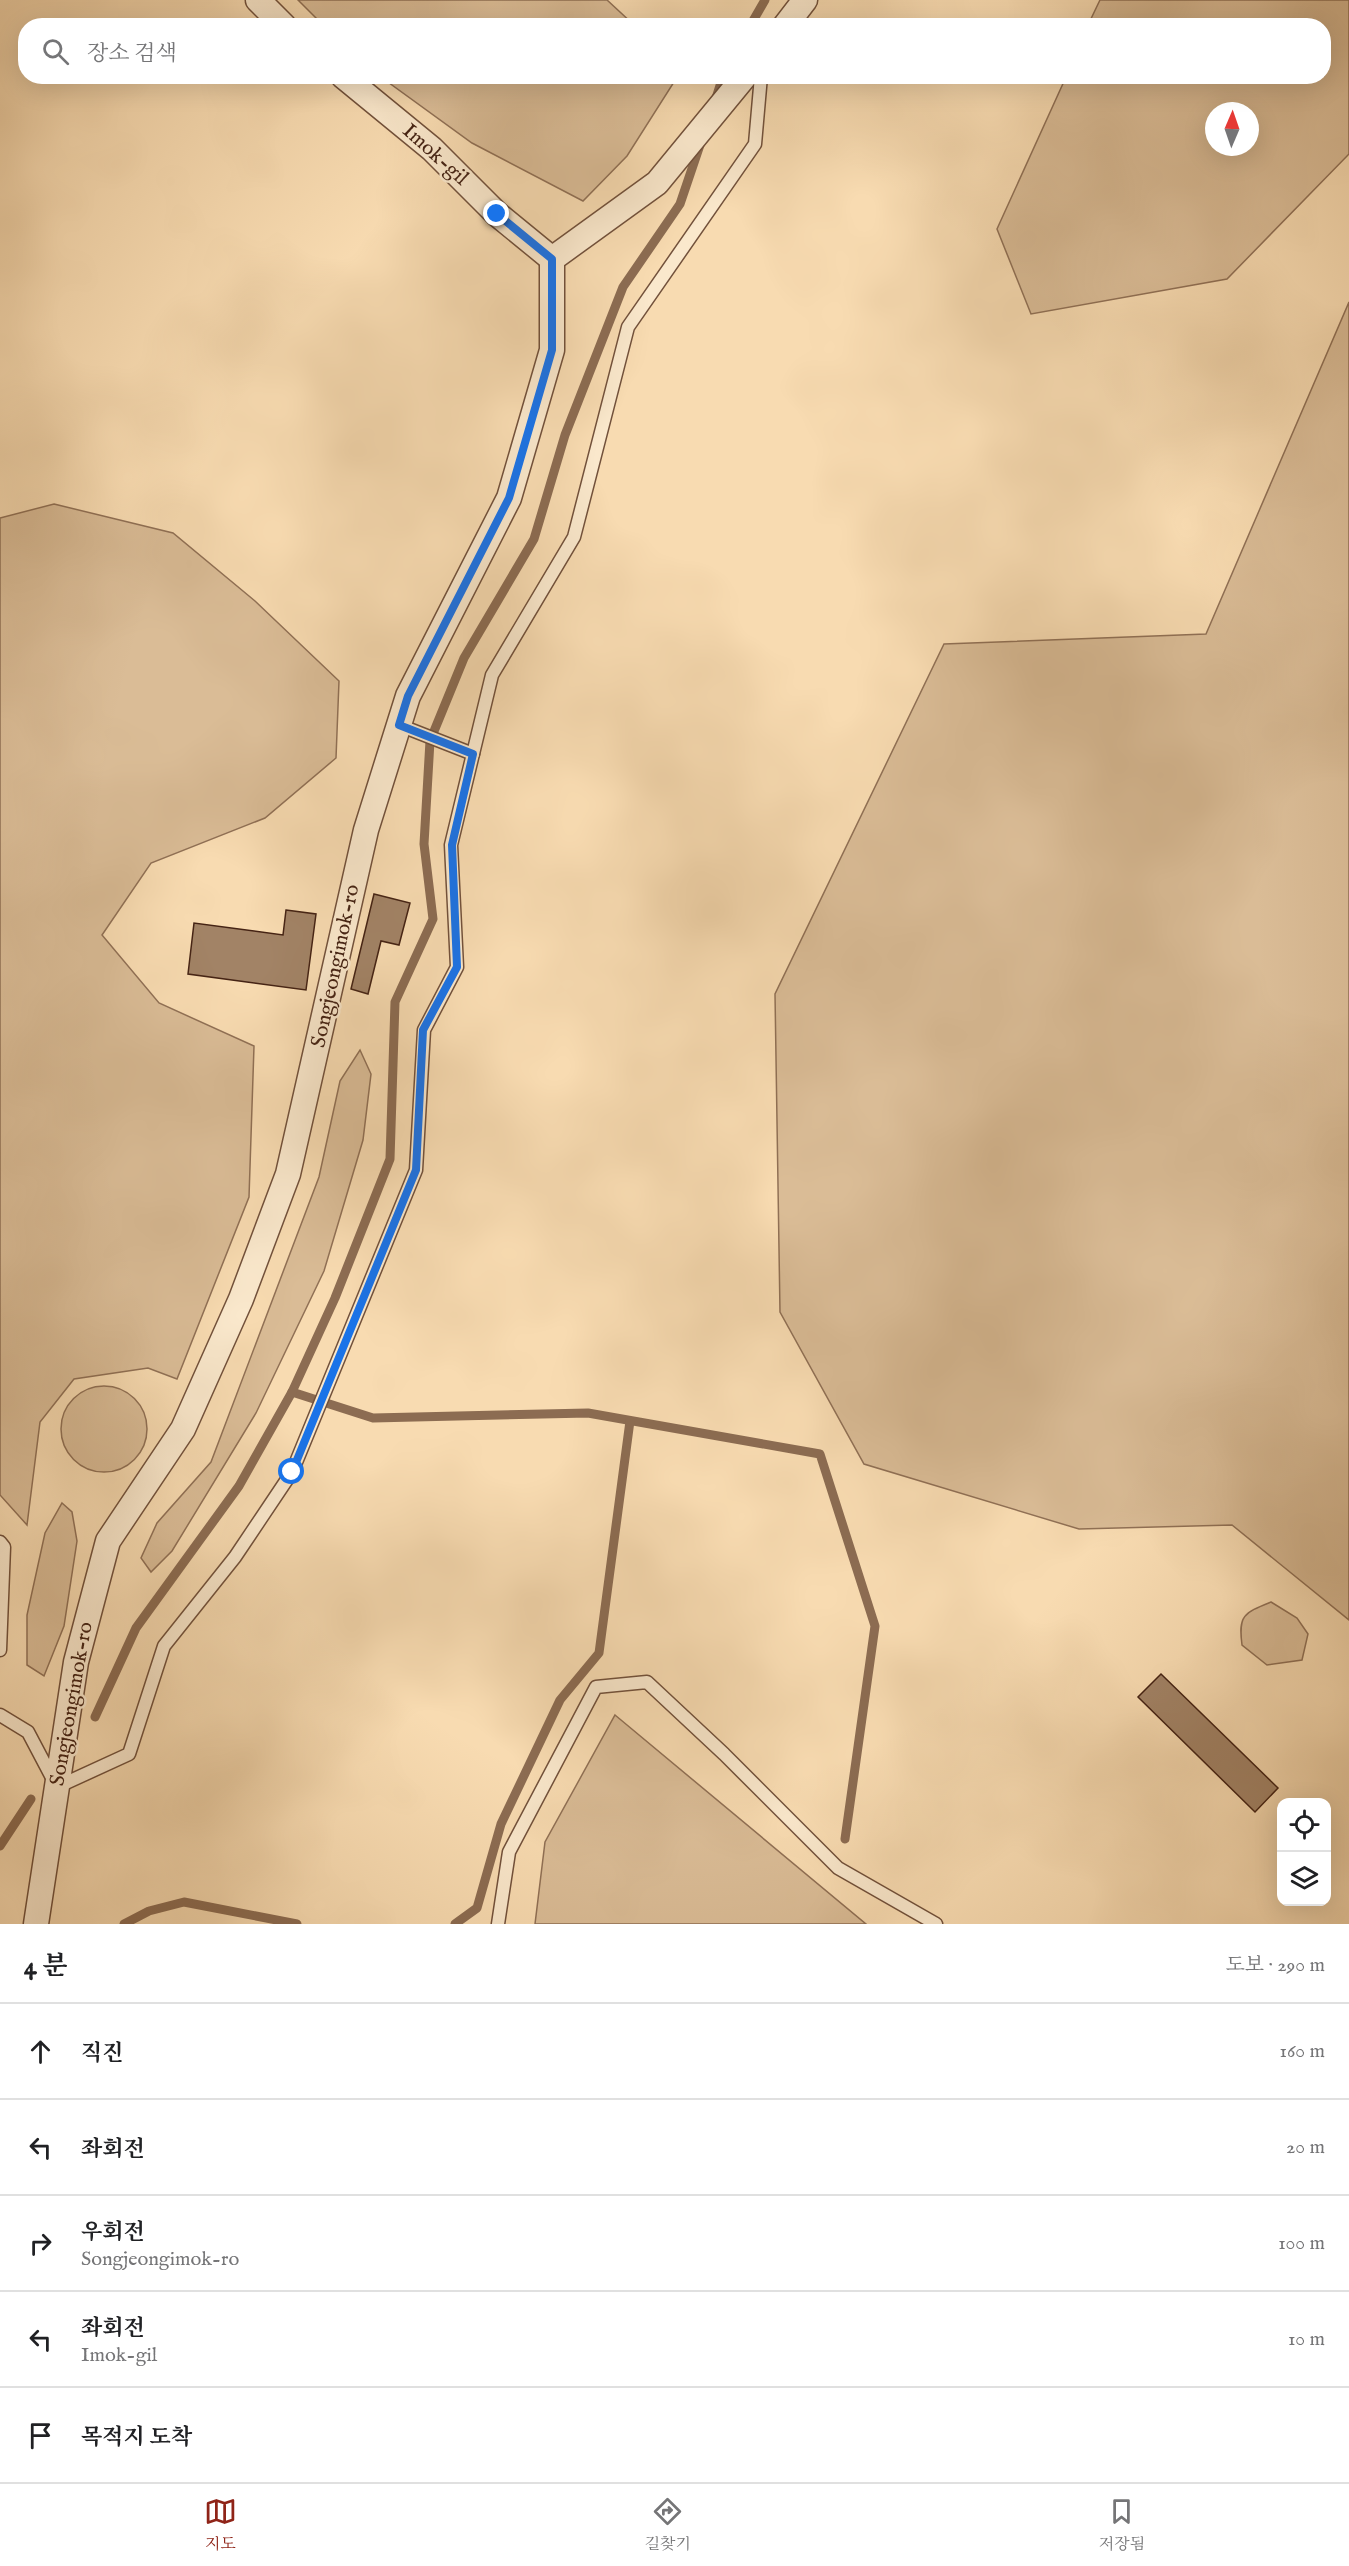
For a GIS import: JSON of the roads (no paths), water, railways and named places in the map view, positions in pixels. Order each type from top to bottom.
[{"type":"street","points":[[258,0],[276,18]]},
{"type":"street","points":[[791,18],[805,0]]},
{"type":"street","name":"Imok-gil","points":[[353,84],[432,149],[497,214],[552,259]]},
{"type":"street","points":[[552,259],[657,183],[739,84]]},
{"type":"street","name":"Songjeongimok-ro","points":[[36,1924],[76,1662],[108,1541],[183,1429],[241,1299],[288,1174],[366,830],[408,696],[509,498],[552,350],[552,259]]},
{"type":"lane","points":[[0,1715],[28,1732],[57,1787],[129,1754],[164,1646],[235,1557],[292,1472],[416,1170],[423,1030],[457,967],[452,845],[492,675],[574,537],[628,327],[755,144],[760,84]]},
{"type":"lane","points":[[399,725],[473,754]]},
{"type":"lane","points":[[0,1542],[4,1547],[0,1650]]},
{"type":"lane","points":[[498,1924],[509,1852],[596,1687],[647,1682],[724,1754],[838,1868],[936,1924]]},
{"type":"waterway","points":[[755,18],[765,0]]},
{"type":"waterway","points":[[716,98],[720,84]]},
{"type":"waterway","points":[[95,1717],[136,1628],[239,1486],[292,1392],[335,1298],[390,1159],[395,1002],[433,919],[424,844],[430,741],[464,658],[534,539],[565,435],[623,287],[680,204],[701,142]]},
{"type":"waterway","points":[[292,1392],[373,1418],[588,1413],[820,1454],[875,1626],[845,1839]]},
{"type":"waterway","points":[[455,1924],[477,1908],[501,1824],[560,1700],[599,1653],[630,1421]]},
{"type":"waterway","points":[[0,1846],[31,1799]]},
{"type":"waterway","points":[[124,1924],[149,1911],[184,1902],[297,1924]]}]
